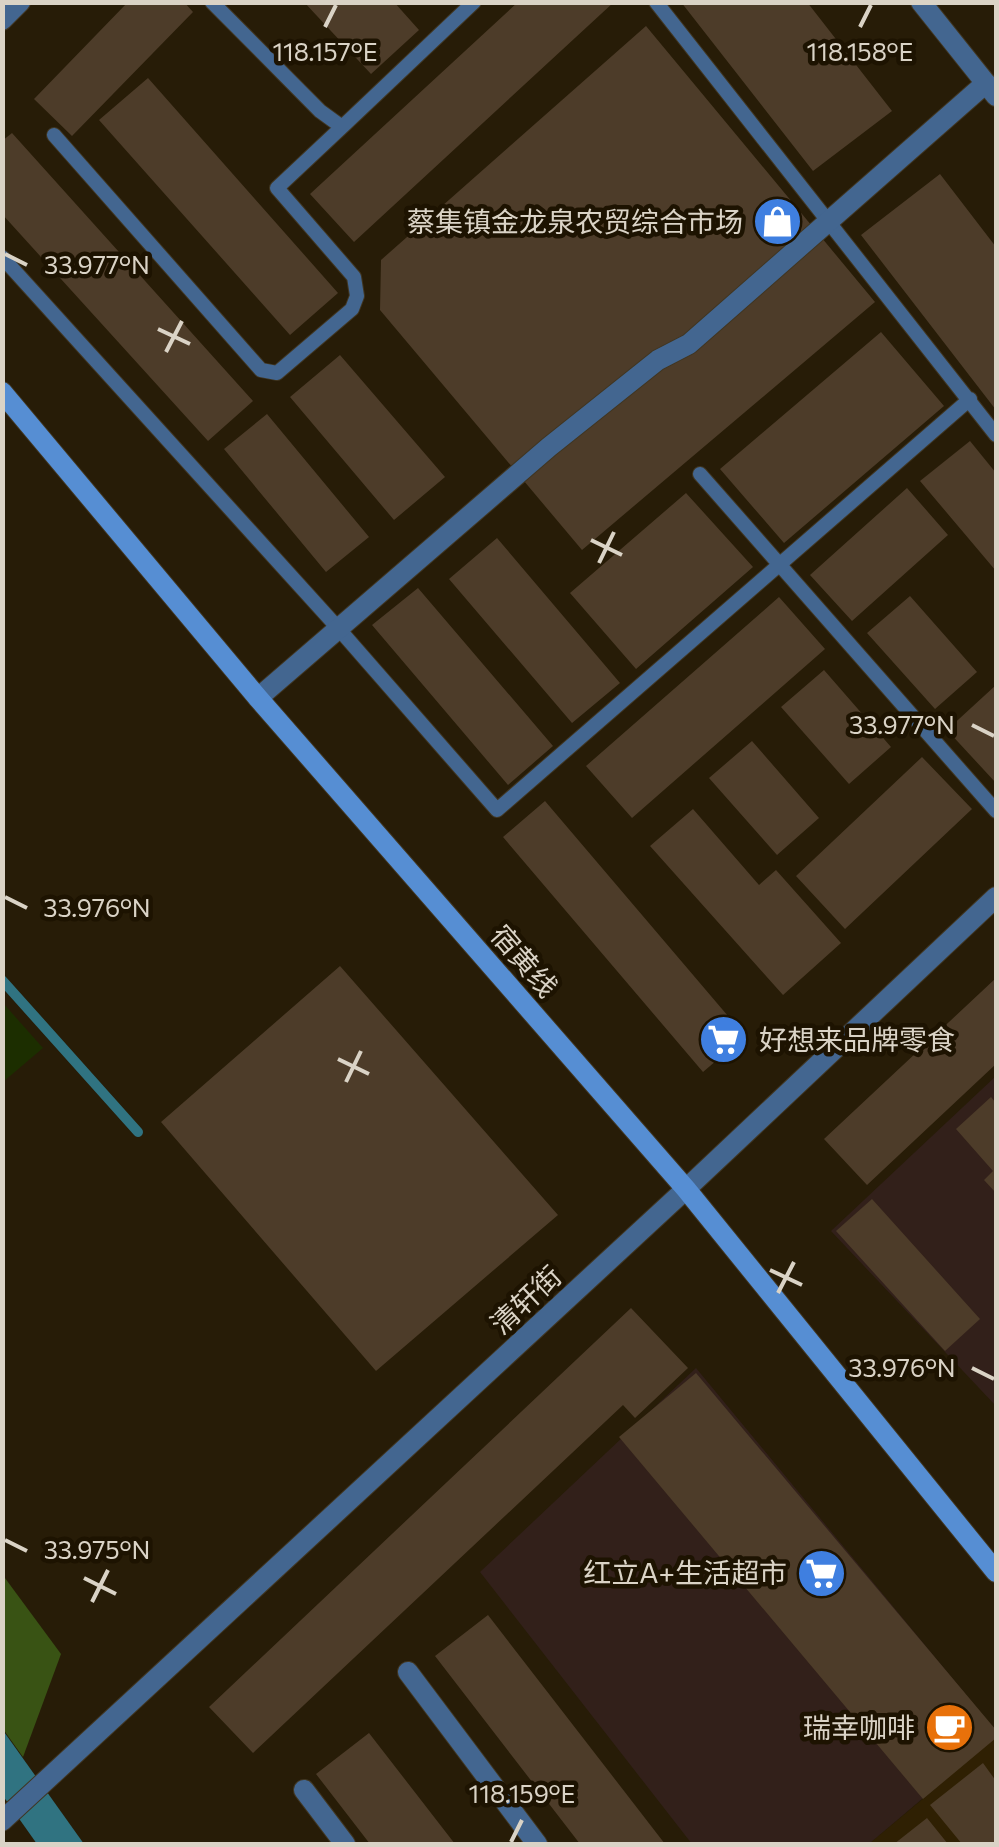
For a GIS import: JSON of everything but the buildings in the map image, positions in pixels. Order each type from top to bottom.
[{"type":"main road","name":"宿黄线","points":[[2,392],[258,698],[686,1189],[996,1572]]},
{"type":"street","points":[[2,20],[20,2]]},
{"type":"street","points":[[258,698],[602,404],[658,360],[689,344],[828,220],[991,89],[921,2]]},
{"type":"street","name":"清轩街","points":[[2,1821],[996,897]]},
{"type":"street","points":[[408,1672],[537,1844]]},
{"type":"street","points":[[304,1790],[345,1844]]},
{"type":"lane","points":[[212,2],[320,111],[342,127]]},
{"type":"lane","points":[[656,2],[996,435]]},
{"type":"lane","points":[[54,135],[261,370],[277,373],[352,310],[356,296],[354,277],[278,188],[463,6]]},
{"type":"lane","points":[[2,257],[497,810],[970,399]]},
{"type":"lane","points":[[700,474],[996,811]]},
{"type":"shaded area","points":[[996,1076],[996,1406],[831,1231]]},
{"type":"shaded area","points":[[696,1368],[996,1731],[996,1736],[869,1844],[692,1844],[480,1572]]},
{"type":"shaded area","points":[[996,1736],[996,1844],[869,1844],[923,1799]]},
{"type":"green space","points":[[3,1003],[43,1048],[2,1082]]},
{"type":"green space","points":[[2,1574],[61,1654],[23,1757],[3,1729]]},
{"type":"water","points":[[2,1729],[84,1844],[37,1844],[3,1796]]},
{"type":"waterway","points":[[2,980],[138,1132]]},
{"type":"place","name":"蔡集镇金龙泉农贸综合市场","points":[[778,222]]},
{"type":"place","name":"好想来品牌零食","points":[[724,1040]]},
{"type":"place","name":"红立A+生活超市","points":[[822,1573]]},
{"type":"place","name":"瑞幸咖啡","points":[[950,1728]]}]
